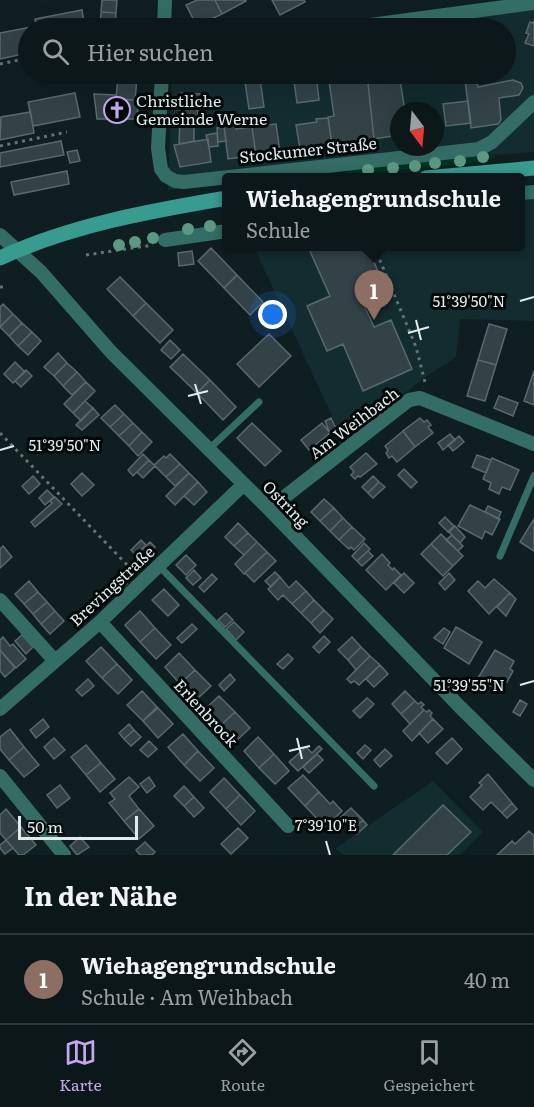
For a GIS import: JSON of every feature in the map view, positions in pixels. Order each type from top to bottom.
[{"type":"main road","points":[[474,173],[534,168]]},
{"type":"main road","points":[[0,258],[16,250],[99,223],[222,199]]},
{"type":"street","points":[[164,18],[165,0]]},
{"type":"street","points":[[422,18],[534,3]]},
{"type":"street","name":"Stockumer Straße","points":[[162,84],[159,160],[161,169],[166,176],[175,181],[222,177]]},
{"type":"street","name":"Stockumer Straße","points":[[259,173],[479,149],[492,142],[534,102]]},
{"type":"street","points":[[165,240],[222,232]]},
{"type":"street","name":"Ostring","points":[[0,235],[41,272],[111,352],[269,509],[460,707],[534,780]]},
{"type":"street","name":"Am Weihbach","points":[[269,509],[409,400],[420,398],[534,444]]},
{"type":"street","name":"Brevingstraße","points":[[0,709],[100,622],[244,484]]},
{"type":"street","points":[[0,600],[55,661]]},
{"type":"street","name":"Erlenbrock","points":[[100,622],[288,826]]},
{"type":"street","points":[[0,776],[64,855]]},
{"type":"lane","points":[[209,449],[258,402]]},
{"type":"lane","points":[[500,556],[534,476]]},
{"type":"lane","points":[[159,566],[374,786]]},
{"type":"path","points":[[0,63],[18,60]]},
{"type":"path","points":[[0,146],[68,132]]},
{"type":"path","points":[[86,255],[154,245],[165,240]]},
{"type":"path","points":[[377,251],[416,346],[430,402]]},
{"type":"path","points":[[0,286],[7,287]]},
{"type":"path","points":[[0,433],[142,581]]},
{"type":"shaded area","points":[[534,10],[534,152],[322,173],[222,173],[222,184],[168,190],[172,84],[516,84],[516,18],[471,18]]},
{"type":"shaded area","points":[[525,199],[534,199],[534,321],[460,319],[456,357],[427,376],[343,440],[256,251],[525,251]]},
{"type":"shaded area","points":[[433,781],[483,832],[460,855],[343,855],[336,848]]},
{"type":"green space","points":[[491,152],[495,157],[467,164],[369,173],[347,173],[346,170],[477,156]]},
{"type":"building","points":[[102,0],[117,0],[116,13],[101,12]]},
{"type":"building","points":[[197,0],[215,0],[222,14],[214,18],[193,18],[186,5]]},
{"type":"building","points":[[215,0],[246,0],[246,1],[222,14]]},
{"type":"building","points":[[272,0],[304,0],[305,2],[280,15]]},
{"type":"building","points":[[82,10],[83,18],[40,18]]},
{"type":"building","points":[[101,12],[116,13],[116,18],[101,18]]},
{"type":"building","points":[[534,21],[534,46],[525,43],[529,34],[526,33],[530,22]]},
{"type":"building","points":[[18,30],[18,55],[0,59],[0,33]]},
{"type":"building","points":[[516,81],[521,83],[523,88],[519,95],[499,98],[501,120],[498,124],[471,128],[466,84],[477,84],[478,87],[493,84],[516,84]]},
{"type":"building","points":[[117,84],[136,84],[135,100],[116,99]]},
{"type":"building","points":[[245,84],[261,84],[264,107],[249,109]]},
{"type":"building","points":[[294,84],[317,84],[319,100],[297,103]]},
{"type":"building","points":[[329,84],[368,84],[374,139],[332,145],[328,117],[334,116]]},
{"type":"building","points":[[368,84],[401,84],[404,102],[390,102],[390,136],[374,139]]},
{"type":"building","points":[[75,93],[80,117],[33,126],[28,102]]},
{"type":"building","points":[[181,93],[203,94],[202,109],[198,109],[198,118],[194,118],[194,141],[179,144]]},
{"type":"building","name":"Christliche Gemeinde Werne","points":[[94,94],[116,95],[116,99],[135,100],[136,96],[139,97],[137,119],[97,119]]},
{"type":"building","points":[[468,101],[471,123],[446,126],[444,104]]},
{"type":"building","points":[[30,109],[34,133],[0,140],[1,117],[30,112]]},
{"type":"building","points":[[234,115],[236,129],[252,127],[256,155],[228,159],[223,117]]},
{"type":"building","points":[[328,118],[332,144],[300,149],[296,125]]},
{"type":"building","points":[[276,124],[280,152],[256,155],[252,127]]},
{"type":"building","points":[[224,127],[226,141],[218,142],[217,128]]},
{"type":"building","points":[[217,133],[218,146],[209,147],[206,135]]},
{"type":"building","points":[[208,139],[211,162],[180,167],[174,145]]},
{"type":"building","points":[[61,141],[64,155],[0,167],[0,153]]},
{"type":"building","points":[[77,150],[80,161],[70,163],[67,152]]},
{"type":"building","points":[[67,171],[69,184],[14,195],[11,182]]},
{"type":"building","points":[[211,248],[237,275],[224,288],[198,261]]},
{"type":"building","points":[[192,251],[194,264],[179,266],[178,253]]},
{"type":"building","points":[[310,251],[369,251],[380,276],[356,287],[374,327],[391,320],[412,369],[363,391],[343,344],[327,351],[307,306],[330,296]]},
{"type":"building","points":[[237,275],[263,302],[250,315],[224,288]]},
{"type":"building","points":[[120,277],[146,303],[133,316],[107,289]]},
{"type":"building","points":[[146,303],[173,330],[160,343],[133,316]]},
{"type":"building","points":[[3,304],[13,314],[0,327],[0,307]]},
{"type":"building","points":[[13,314],[22,323],[9,336],[0,327]]},
{"type":"building","points":[[22,323],[32,332],[18,346],[9,336]]},
{"type":"building","points":[[489,324],[507,329],[496,365],[478,360]]},
{"type":"building","points":[[32,332],[41,341],[28,355],[18,346]]},
{"type":"building","points":[[269,334],[291,356],[259,387],[237,364]]},
{"type":"building","points":[[170,340],[180,350],[171,359],[161,350]]},
{"type":"building","points":[[58,353],[67,363],[54,376],[44,367]]},
{"type":"building","points":[[183,354],[210,380],[197,393],[170,367]]},
{"type":"building","points":[[478,360],[496,365],[485,401],[467,396]]},
{"type":"building","points":[[15,362],[25,372],[13,383],[4,374]]},
{"type":"building","points":[[67,363],[77,372],[63,386],[54,376]]},
{"type":"building","points":[[26,370],[32,376],[21,387],[15,381]]},
{"type":"building","points":[[534,371],[534,405],[524,401]]},
{"type":"building","points":[[77,372],[86,382],[72,395],[63,386]]},
{"type":"building","points":[[210,380],[236,407],[223,420],[197,393]]},
{"type":"building","points":[[86,382],[95,391],[73,413],[64,404]]},
{"type":"building","points":[[499,396],[518,403],[513,416],[494,408]]},
{"type":"building","points":[[85,401],[93,408],[81,421],[73,413]]},
{"type":"building","points":[[115,405],[124,414],[110,427],[101,418]]},
{"type":"building","points":[[93,408],[99,415],[82,430],[76,425]]},
{"type":"building","points":[[124,414],[133,423],[119,436],[110,427]]},
{"type":"building","points":[[331,418],[337,430],[330,433],[325,421]]},
{"type":"building","points":[[420,418],[424,422],[427,420],[431,425],[428,427],[433,433],[415,447],[403,431]]},
{"type":"building","points":[[133,423],[142,432],[129,446],[119,436]]},
{"type":"building","points":[[252,423],[281,451],[265,466],[237,438]]},
{"type":"building","points":[[322,423],[330,433],[309,450],[301,440]]},
{"type":"building","points":[[403,431],[415,447],[397,462],[392,456],[389,458],[385,446]]},
{"type":"building","points":[[142,432],[152,442],[138,456],[129,446]]},
{"type":"building","points":[[450,434],[455,440],[443,450],[438,443]]},
{"type":"building","points":[[459,436],[464,442],[453,451],[448,445]]},
{"type":"building","points":[[366,453],[377,464],[355,479],[351,475],[354,472],[350,467]]},
{"type":"building","points":[[143,454],[149,460],[133,476],[128,470]]},
{"type":"building","points":[[170,454],[180,464],[166,477],[154,465]]},
{"type":"building","points":[[477,455],[491,460],[486,473],[472,467]]},
{"type":"building","points":[[492,458],[519,470],[510,490],[502,487],[499,494],[489,489],[491,483],[483,479]]},
{"type":"building","points":[[149,460],[155,466],[143,478],[137,472]]},
{"type":"building","points":[[180,464],[189,473],[175,486],[166,477]]},
{"type":"building","points":[[404,469],[417,482],[411,488],[398,475]]},
{"type":"building","points":[[82,473],[94,485],[82,496],[71,484]]},
{"type":"building","points":[[189,473],[198,482],[175,505],[166,496]]},
{"type":"building","points":[[33,476],[40,484],[29,494],[22,486]]},
{"type":"building","points":[[373,476],[379,482],[368,493],[362,487]]},
{"type":"building","points":[[198,482],[207,492],[194,505],[184,496]]},
{"type":"building","points":[[379,482],[385,487],[373,498],[368,493]]},
{"type":"building","points":[[47,490],[54,497],[45,505],[39,498]]},
{"type":"building","points":[[55,497],[62,504],[35,527],[31,522],[52,503],[50,501]]},
{"type":"building","points":[[324,499],[334,508],[320,521],[311,512]]},
{"type":"building","points":[[470,505],[500,519],[492,535],[485,531],[482,539],[458,526]]},
{"type":"building","points":[[488,506],[501,512],[498,519],[485,512]]},
{"type":"building","points":[[334,508],[343,518],[330,531],[320,521]]},
{"type":"building","points":[[445,517],[454,526],[448,532],[439,523]]},
{"type":"building","points":[[343,518],[352,527],[339,540],[330,531]]},
{"type":"building","points":[[534,519],[534,551],[520,542]]},
{"type":"building","points":[[238,523],[248,533],[234,546],[225,537]]},
{"type":"building","points":[[455,526],[465,537],[460,543],[449,532]]},
{"type":"building","points":[[352,527],[365,539],[354,550],[351,547],[349,549],[339,540]]},
{"type":"building","points":[[248,533],[257,542],[244,555],[234,546]]},
{"type":"building","points":[[441,534],[463,556],[453,566],[431,544]]},
{"type":"building","points":[[452,535],[463,546],[458,551],[446,540]]},
{"type":"building","points":[[141,540],[146,545],[136,555],[131,550]]},
{"type":"building","points":[[150,542],[155,547],[141,561],[136,555]]},
{"type":"building","points":[[257,542],[267,552],[244,574],[235,564]]},
{"type":"building","points":[[364,543],[370,549],[357,561],[352,556]]},
{"type":"building","points":[[431,544],[453,566],[443,576],[421,554]]},
{"type":"building","points":[[3,546],[12,557],[0,568],[0,549]]},
{"type":"building","points":[[368,551],[373,556],[362,566],[357,561]]},
{"type":"building","points":[[267,552],[276,561],[254,582],[245,573]]},
{"type":"building","points":[[382,554],[390,563],[388,565],[401,575],[386,590],[366,570]]},
{"type":"building","points":[[186,555],[196,565],[186,575],[176,565]]},
{"type":"building","points":[[194,570],[201,578],[193,585],[186,578]]},
{"type":"building","points":[[275,572],[280,577],[271,587],[265,581]]},
{"type":"building","points":[[404,573],[414,583],[404,593],[394,583]]},
{"type":"building","points":[[449,573],[455,580],[445,590],[439,583]]},
{"type":"building","points":[[212,574],[217,579],[204,592],[199,587]]},
{"type":"building","points":[[280,577],[289,588],[296,581],[306,591],[292,604],[283,595],[278,600],[268,589]]},
{"type":"building","points":[[122,578],[127,584],[116,593],[111,588]]},
{"type":"building","points":[[494,579],[510,593],[489,614],[468,591],[478,581],[485,588]]},
{"type":"building","points":[[29,581],[38,592],[24,604],[15,594]]},
{"type":"building","points":[[164,589],[179,605],[168,616],[152,600]]},
{"type":"building","points":[[306,591],[314,600],[301,613],[292,604]]},
{"type":"building","points":[[38,592],[47,602],[33,614],[24,604]]},
{"type":"building","points":[[510,593],[516,599],[506,616],[497,607]]},
{"type":"building","points":[[314,600],[324,610],[311,623],[301,613]]},
{"type":"building","points":[[47,602],[55,611],[41,624],[33,614]]},
{"type":"building","points":[[324,610],[333,619],[320,633],[311,623]]},
{"type":"building","points":[[55,611],[64,621],[50,634],[41,624]]},
{"type":"building","points":[[140,611],[155,628],[140,642],[125,625]]},
{"type":"building","points":[[226,613],[233,620],[225,627],[218,620]]},
{"type":"building","points":[[234,622],[244,632],[236,640],[226,629]]},
{"type":"building","points":[[192,624],[197,629],[182,643],[177,638]]},
{"type":"building","points":[[456,627],[482,642],[469,664],[444,648]]},
{"type":"building","points":[[155,628],[171,645],[156,659],[140,642]]},
{"type":"building","points":[[444,628],[450,632],[443,644],[434,638]]},
{"type":"building","points":[[22,635],[33,647],[26,654],[15,641]]},
{"type":"building","points":[[324,636],[330,642],[319,653],[313,647]]},
{"type":"building","points":[[3,637],[10,646],[13,644],[26,659],[16,668],[0,650],[0,640]]},
{"type":"building","points":[[352,637],[361,647],[348,660],[338,650]]},
{"type":"building","points":[[101,647],[117,664],[102,678],[86,661]]},
{"type":"building","points":[[361,647],[370,656],[356,670],[348,660]]},
{"type":"building","points":[[0,650],[15,668],[5,677],[0,671]]},
{"type":"building","points":[[495,650],[514,661],[510,669],[513,671],[507,682],[503,680],[497,690],[478,678]]},
{"type":"building","points":[[179,653],[195,670],[180,684],[165,667]]},
{"type":"building","points":[[288,654],[293,659],[283,669],[277,664]]},
{"type":"building","points":[[370,656],[380,665],[359,685],[354,681],[351,683],[347,679]]},
{"type":"building","points":[[117,664],[132,680],[118,694],[102,678]]},
{"type":"building","points":[[380,665],[388,674],[374,687],[366,679]]},
{"type":"building","points":[[195,670],[211,686],[196,700],[180,684]]},
{"type":"building","points":[[230,674],[235,680],[224,691],[219,685]]},
{"type":"building","points":[[88,679],[94,686],[82,696],[76,690]]},
{"type":"building","points":[[142,691],[157,707],[143,721],[127,705]]},
{"type":"building","points":[[405,691],[415,701],[401,714],[392,704]]},
{"type":"building","points":[[219,696],[235,712],[220,726],[204,710]]},
{"type":"building","points":[[367,698],[374,704],[360,718],[353,711]]},
{"type":"building","points":[[520,700],[527,704],[520,716],[513,712]]},
{"type":"building","points":[[415,701],[424,705],[421,707],[424,710],[410,724],[401,714]]},
{"type":"building","points":[[158,708],[173,724],[158,738],[143,721]]},
{"type":"building","points":[[424,710],[432,713],[430,716],[433,719],[412,741],[403,731]]},
{"type":"building","points":[[235,712],[250,728],[235,742],[220,726]]},
{"type":"building","points":[[43,719],[49,727],[36,738],[30,730]]},
{"type":"building","points":[[433,719],[443,729],[428,743],[419,733]]},
{"type":"building","points":[[129,724],[134,730],[124,739],[119,733]]},
{"type":"building","points":[[10,729],[24,747],[9,760],[0,749],[0,737]]},
{"type":"building","points":[[134,730],[141,737],[131,746],[124,739]]},
{"type":"building","points":[[183,734],[198,751],[184,765],[168,747]]},
{"type":"building","points":[[258,737],[274,754],[259,768],[244,751]]},
{"type":"building","points":[[54,738],[65,750],[54,759],[44,747]]},
{"type":"building","points":[[452,738],[462,749],[447,764],[436,753]]},
{"type":"building","points":[[149,741],[157,749],[148,757],[140,750]]},
{"type":"building","points":[[86,745],[101,763],[86,775],[71,757]]},
{"type":"building","points":[[365,745],[371,750],[363,759],[357,753]]},
{"type":"building","points":[[319,746],[322,749],[298,771],[289,762],[306,747],[312,753]]},
{"type":"building","points":[[24,747],[39,765],[24,777],[9,760]]},
{"type":"building","points":[[385,749],[392,756],[380,767],[374,760]]},
{"type":"building","points":[[198,751],[214,768],[200,781],[184,765]]},
{"type":"building","points":[[274,754],[289,771],[275,784],[259,768]]},
{"type":"building","points":[[317,754],[323,760],[309,773],[303,767]]},
{"type":"building","points":[[101,763],[115,779],[100,792],[86,775]]},
{"type":"building","points":[[488,774],[512,803],[502,813],[491,802],[483,810],[470,797],[482,785],[479,783]]},
{"type":"building","points":[[303,775],[319,792],[305,806],[288,788]]},
{"type":"building","points":[[129,777],[139,787],[129,796],[139,809],[124,821],[109,803],[115,799],[110,793]]},
{"type":"building","points":[[149,777],[155,786],[147,793],[140,784]]},
{"type":"building","points":[[224,778],[240,795],[226,809],[210,792]]},
{"type":"building","points":[[60,785],[70,798],[57,808],[47,795]]},
{"type":"building","points":[[184,786],[194,797],[184,806],[174,796]]},
{"type":"building","points":[[319,792],[330,804],[333,801],[342,811],[325,827],[305,806]]},
{"type":"building","points":[[240,795],[255,811],[241,825],[226,809]]},
{"type":"building","points":[[194,797],[204,808],[194,817],[184,806]]},
{"type":"building","points":[[512,803],[517,809],[507,818],[502,813]]},
{"type":"building","points":[[443,805],[471,832],[447,855],[393,855]]},
{"type":"building","points":[[351,808],[363,820],[353,829],[341,817]]},
{"type":"building","points":[[6,809],[21,827],[6,840],[0,833],[0,815]]},
{"type":"building","points":[[139,809],[154,826],[139,839],[124,821]]},
{"type":"building","points":[[363,820],[367,825],[357,834],[353,829]]},
{"type":"building","points":[[21,827],[36,845],[23,855],[19,855],[6,840]]},
{"type":"building","points":[[238,828],[248,838],[231,854],[221,844]]},
{"type":"building","points":[[529,831],[534,836],[534,855],[497,855],[512,841],[515,844]]},
{"type":"building","points":[[80,837],[89,847],[77,855],[70,846]]},
{"type":"building","points":[[6,840],[13,848],[5,854],[0,845]]},
{"type":"building","points":[[145,842],[155,852],[152,855],[140,855],[136,850]]},
{"type":"place","name":"Christliche Gemeinde Werne","points":[[117,110]]},
{"type":"place","name":"Wiehagengrundschule","points":[[374,320]]}]
